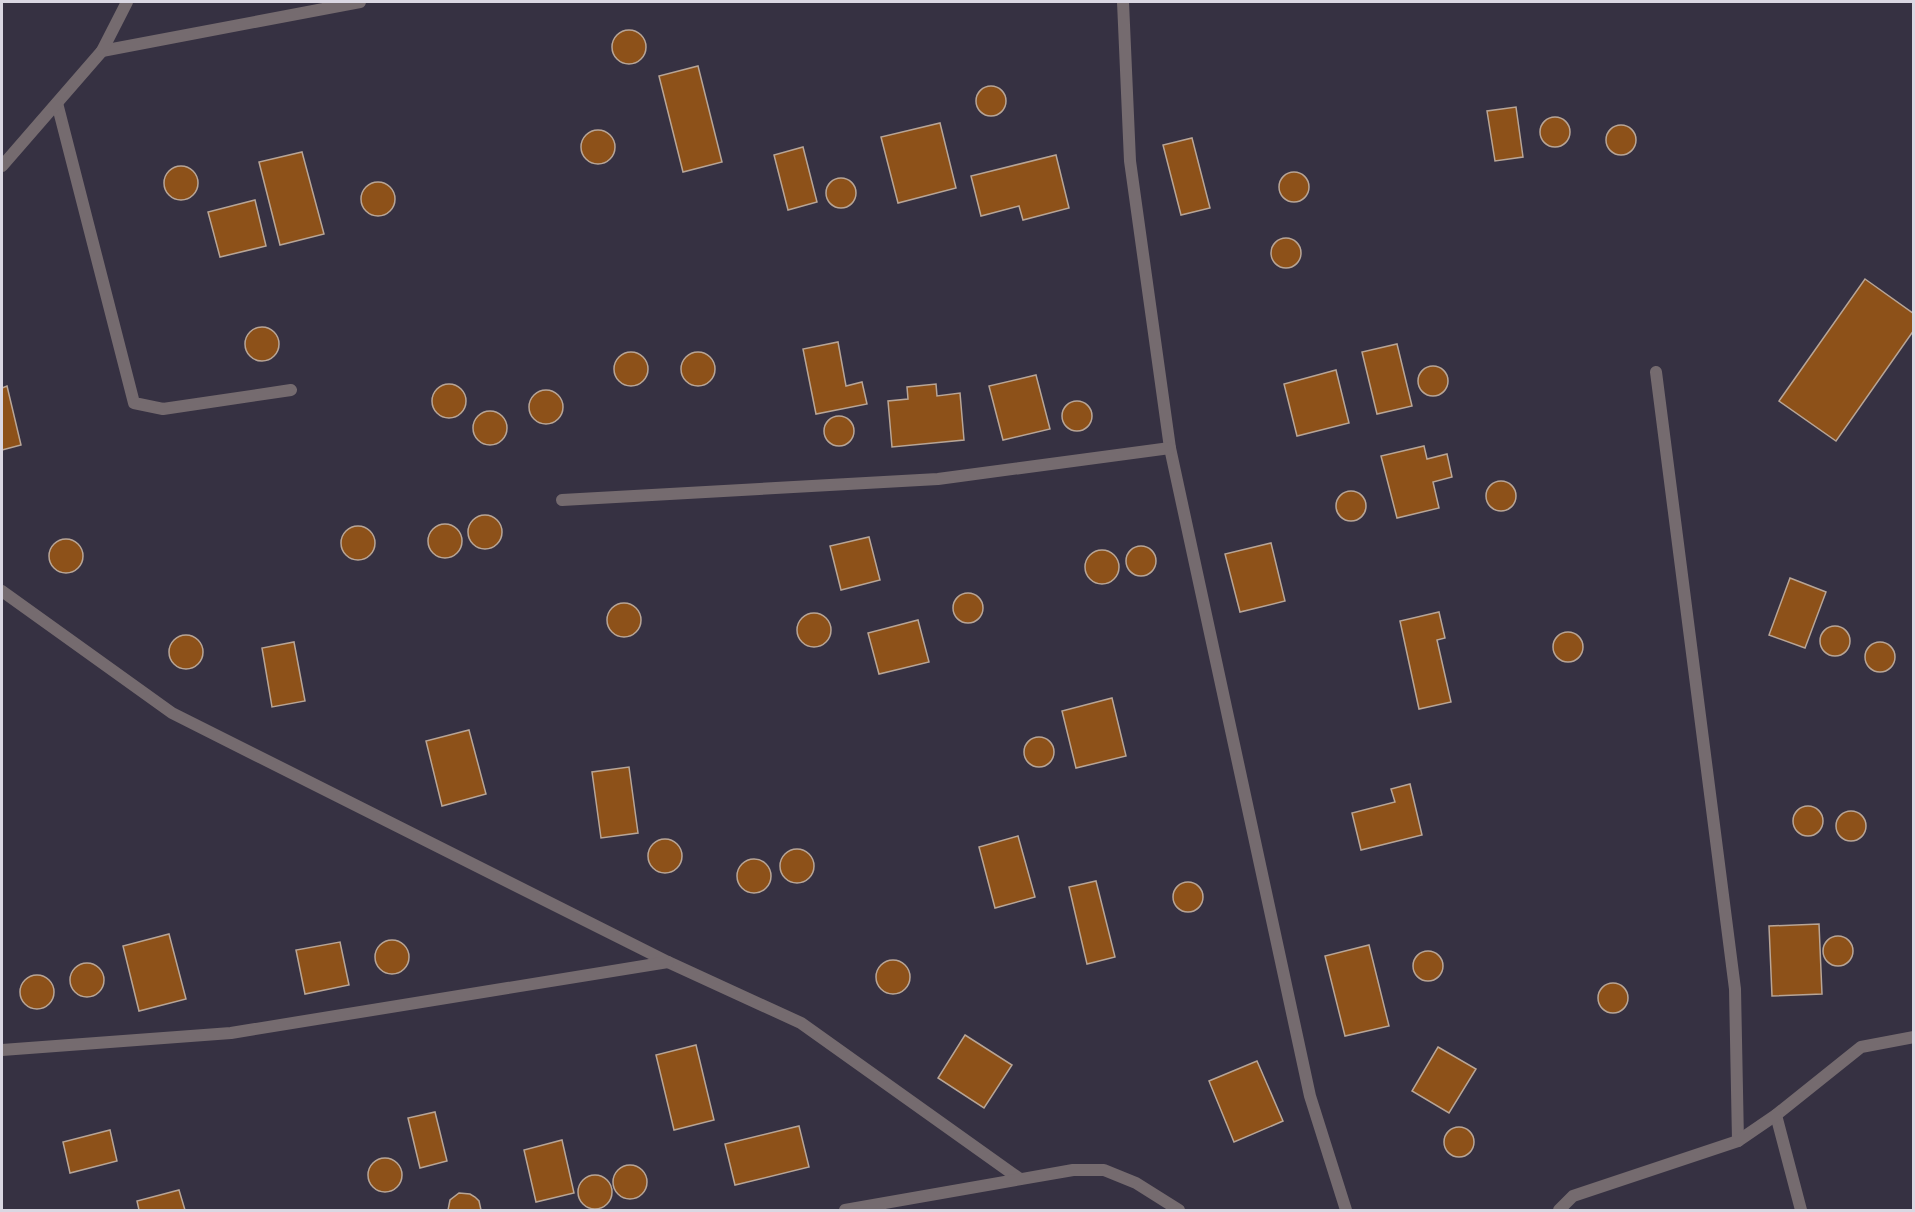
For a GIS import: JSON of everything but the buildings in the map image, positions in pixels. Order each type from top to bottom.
[{"type":"street","points":[[2,166],[102,51],[127,2]]},
{"type":"street","points":[[102,51],[360,2]]},
{"type":"street","points":[[1123,2],[1130,161],[1170,448],[1310,1096],[1346,1210]]},
{"type":"street","points":[[57,103],[134,403],[164,409],[291,390]]},
{"type":"street","points":[[1656,372],[1735,989],[1738,1141]]},
{"type":"street","points":[[562,500],[938,479],[1170,448]]},
{"type":"street","points":[[2,591],[172,713],[668,962],[801,1023],[1020,1179]]},
{"type":"street","points":[[2,1050],[231,1033],[668,962]]},
{"type":"street","points":[[1559,1210],[1573,1196],[1738,1141],[1776,1115],[1862,1047],[1914,1037]]},
{"type":"street","points":[[1776,1115],[1801,1210]]},
{"type":"street","points":[[844,1210],[1073,1170],[1104,1170],[1136,1183],[1179,1210]]}]
